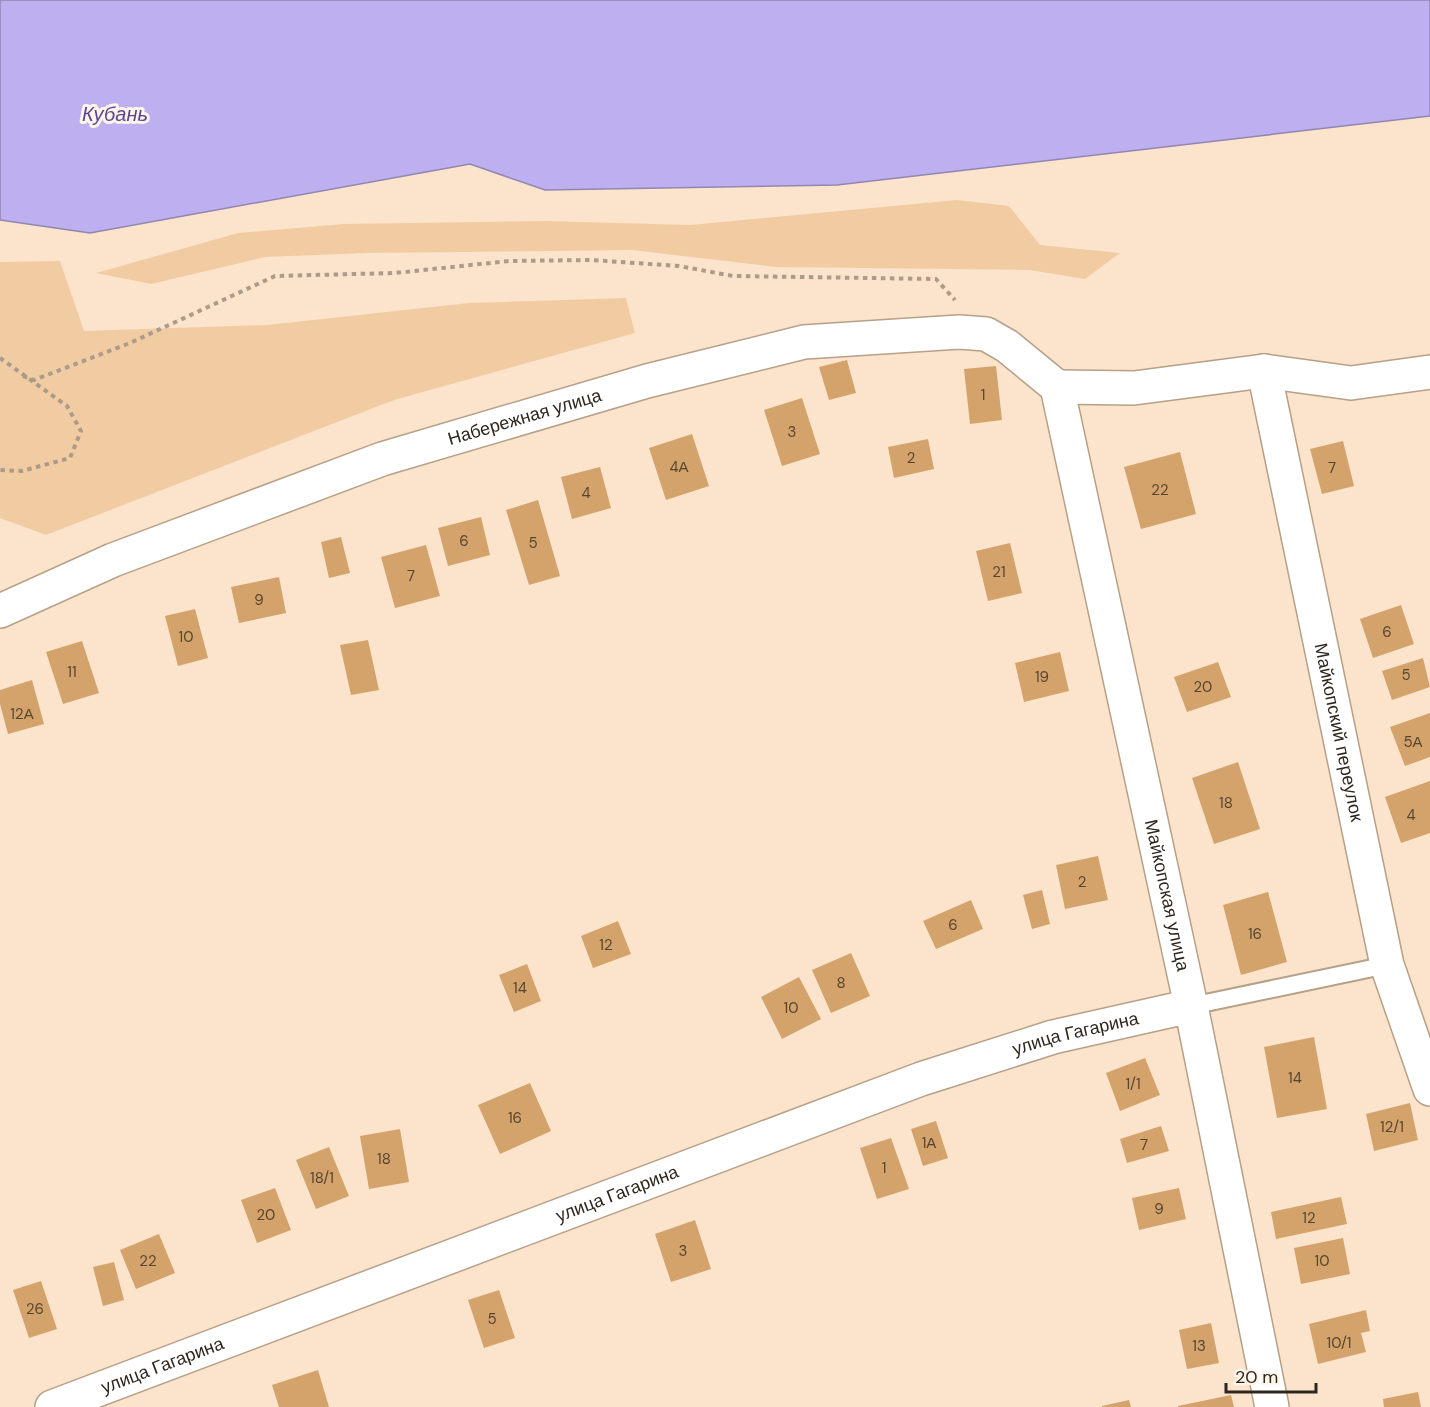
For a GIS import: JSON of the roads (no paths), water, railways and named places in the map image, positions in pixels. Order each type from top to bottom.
[{"type":"street","name":"Набережная улица","points":[[0,611],[113,560],[382,459],[647,381],[804,342],[958,332],[986,334],[1007,346],[1057,387]]},
{"type":"street","points":[[1057,387],[1134,387],[1264,371],[1351,383],[1430,372]]},
{"type":"street","name":"Майкопский переулок","points":[[1264,371],[1387,965],[1430,1089]]},
{"type":"street","name":"Майкопская улица","points":[[1057,387],[1191,1006],[1272,1407]]},
{"type":"street","name":"улица Гагарина","points":[[52,1407],[921,1079],[1053,1037],[1191,1006]]},
{"type":"lane","points":[[1191,1006],[1387,965]]},
{"type":"water","name":"Кубань","points":[[0,0],[1430,0],[1430,116],[837,185],[545,190],[470,164],[90,233],[0,220]]}]
